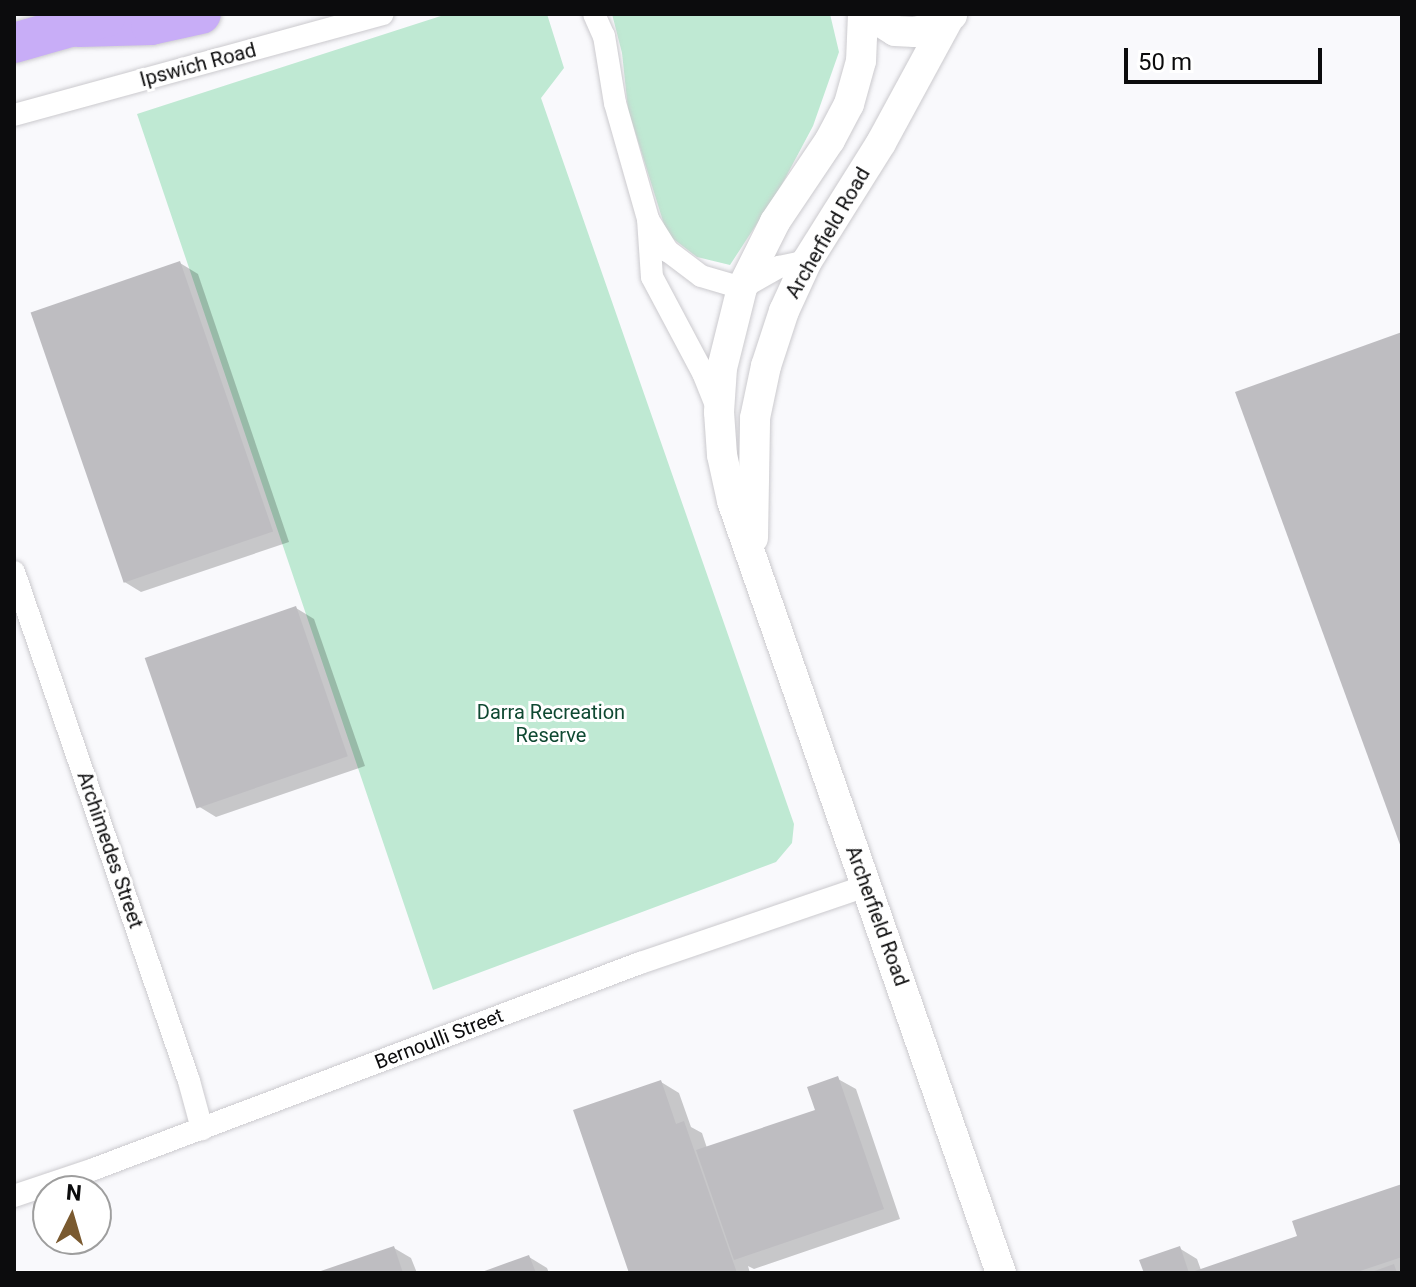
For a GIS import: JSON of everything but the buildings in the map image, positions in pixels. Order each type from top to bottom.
[{"type":"highway","points":[[14,43],[96,20],[151,25],[201,14]]},
{"type":"main road","points":[[866,14],[895,31],[914,32],[933,28],[951,16]]},
{"type":"main road","name":"Archerfield Road","points":[[866,14],[861,61],[849,104],[830,140],[775,222],[742,288],[722,368],[719,412],[722,455],[732,501],[1001,1273]]},
{"type":"main road","name":"Archerfield Road","points":[[753,560],[755,418],[766,366],[784,311],[807,261],[881,143],[951,16]]},
{"type":"street","name":"Ipswich Road","points":[[14,115],[382,14]]},
{"type":"street","points":[[594,14],[604,36],[615,103],[648,219],[652,277],[703,373],[719,412]]},
{"type":"street","points":[[648,219],[668,251],[701,276],[742,288],[779,267],[807,261]]},
{"type":"street","name":"Archimedes Street","points":[[14,572],[189,1081],[202,1129]]},
{"type":"street","name":"Bernoulli Street","points":[[14,1196],[202,1129],[640,963],[866,886]]},
{"type":"green space","name":"Darra Recreation Reserve","points":[[447,14],[547,14],[564,68],[541,98],[794,824],[792,843],[776,862],[433,990],[137,114]]},
{"type":"green space","points":[[612,14],[830,14],[839,52],[813,126],[780,188],[730,265],[697,257],[667,234],[628,109],[622,53]]}]
